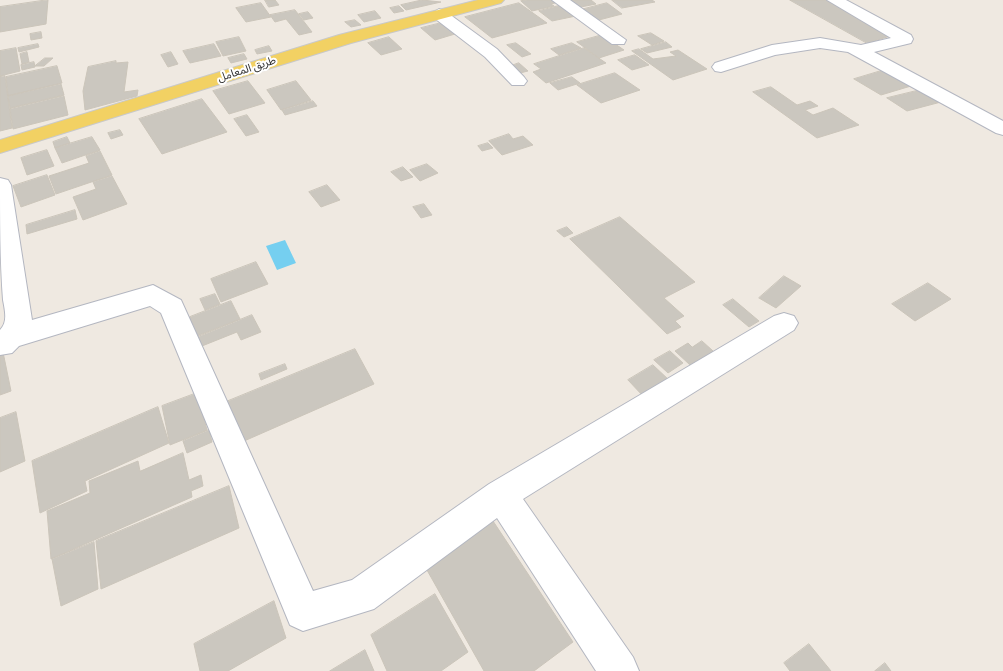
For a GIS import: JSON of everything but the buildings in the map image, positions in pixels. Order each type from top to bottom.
[{"type":"main road","name":"طريق المعامل","points":[[0,147],[345,39],[496,0]]},
{"type":"street","points":[[560,0],[618,40]]},
{"type":"street","points":[[835,0],[905,39],[860,51]]},
{"type":"street","points":[[439,14],[491,53],[518,81]]},
{"type":"street","points":[[721,67],[772,50],[820,43],[853,48],[1003,130]]},
{"type":"street","points":[[0,185],[20,318],[18,330],[6,341]]},
{"type":"street","points":[[6,341],[152,295],[172,306],[303,612],[362,596],[501,495],[623,419],[784,323]]},
{"type":"street","points":[[501,495],[619,671]]},
{"type":"water","points":[[285,240],[296,263],[277,270],[266,246]]}]
